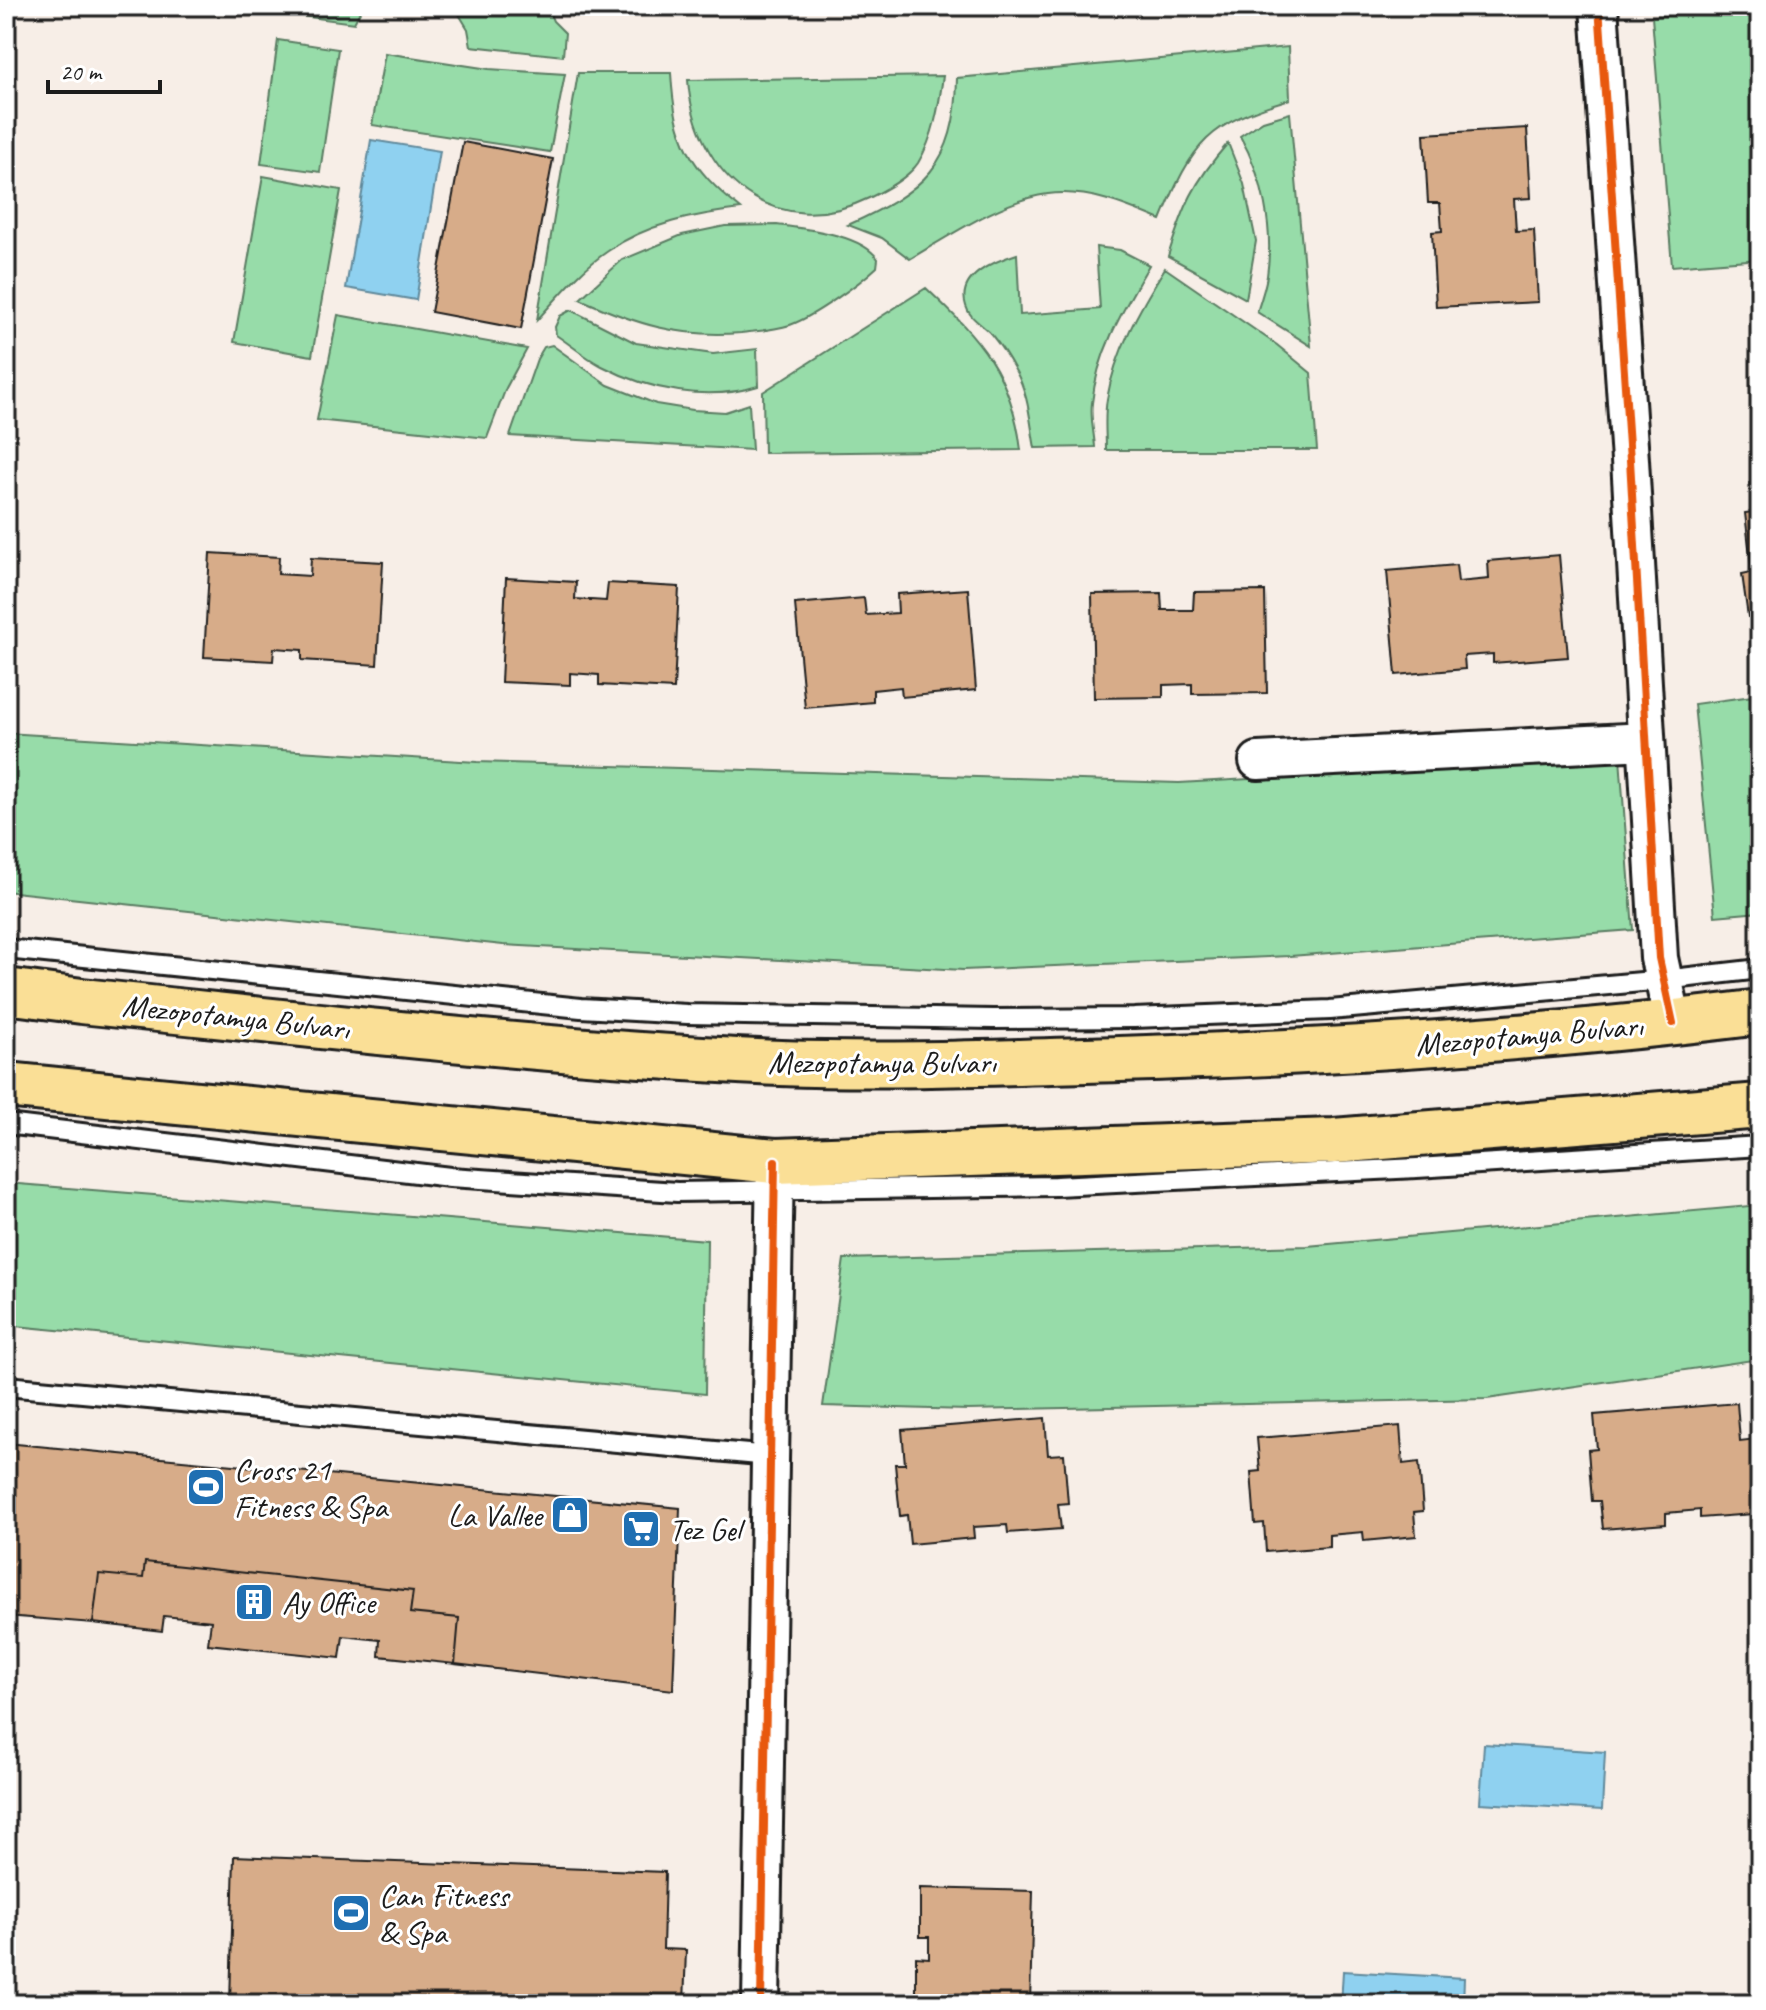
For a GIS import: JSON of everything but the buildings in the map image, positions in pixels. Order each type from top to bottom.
[{"type":"main road","name":"Mezopotamya Bulvarı","points":[[6,991],[600,1053],[785,1063],[941,1064],[1298,1053],[1673,1023],[1760,1012]]},
{"type":"main road","points":[[6,1085],[775,1177],[1334,1141],[1760,1106]]},
{"type":"street","points":[[1599,6],[1659,958],[1673,1023]]},
{"type":"street","points":[[1258,761],[1646,741]]},
{"type":"street","points":[[761,2004],[775,1177]]},
{"type":"lane","points":[[6,949],[581,1008],[812,1017],[1118,1018],[1315,1011],[1760,969]]},
{"type":"lane","points":[[6,1124],[450,1177],[677,1192],[775,1177],[1056,1186],[1433,1167],[1760,1146]]},
{"type":"lane","points":[[6,1386],[770,1456]]},
{"type":"green space","points":[[271,6],[363,6],[354,23],[270,12]]},
{"type":"green space","points":[[454,6],[547,6],[553,21],[565,33],[563,56],[471,46],[468,29]]},
{"type":"green space","points":[[1760,6],[1760,259],[1672,266],[1652,17]]},
{"type":"green space","points":[[278,40],[338,49],[320,172],[261,164]]},
{"type":"green space","points":[[1288,47],[1290,99],[1240,117],[1207,139],[1183,172],[1161,220],[1092,196],[1048,194],[995,211],[910,259],[882,238],[848,225],[897,200],[930,172],[942,154],[950,133],[957,78]]},
{"type":"green space","points":[[385,53],[489,69],[565,74],[550,152],[372,125]]},
{"type":"green space","points":[[578,73],[671,73],[676,117],[688,151],[709,180],[741,209],[672,222],[623,242],[589,266],[537,320]]},
{"type":"green space","points":[[943,76],[932,132],[918,163],[908,174],[869,198],[835,210],[802,212],[772,206],[746,192],[724,172],[706,145],[694,115],[688,80]]},
{"type":"green space","points":[[1290,113],[1311,346],[1257,312],[1267,276],[1268,222],[1255,168],[1240,136],[1263,121]]},
{"type":"green space","points":[[1228,143],[1244,184],[1256,241],[1246,299],[1168,256],[1191,196],[1206,170]]},
{"type":"green space","points":[[263,176],[341,190],[312,356],[234,342]]},
{"type":"green space","points":[[777,225],[846,238],[870,251],[878,259],[877,267],[800,321],[778,328],[741,333],[698,333],[658,327],[620,316],[580,299],[622,260],[682,235],[725,226]]},
{"type":"green space","points":[[1096,247],[1120,250],[1149,265],[1113,331],[1100,366],[1092,408],[1095,447],[1035,448],[1020,379],[998,342],[973,318],[964,295],[972,278],[980,271],[1017,254],[1020,315],[1100,309]]},
{"type":"green space","points":[[1165,268],[1277,345],[1311,373],[1317,450],[1106,450],[1106,405],[1116,364],[1138,315]]},
{"type":"green space","points":[[926,288],[962,324],[990,360],[1010,400],[1021,450],[764,453],[763,392]]},
{"type":"green space","points":[[571,310],[636,343],[713,354],[757,349],[758,386],[739,391],[699,393],[639,382],[602,366],[556,335],[555,327],[560,316]]},
{"type":"green space","points":[[338,315],[527,349],[506,388],[487,438],[317,420]]},
{"type":"green space","points":[[552,345],[608,385],[656,404],[725,412],[749,404],[752,450],[510,436],[537,359],[544,347]]},
{"type":"green space","points":[[1760,695],[1760,912],[1715,916],[1694,704]]},
{"type":"green space","points":[[6,733],[477,762],[1179,783],[1620,758],[1633,930],[1290,956],[963,970],[503,945],[14,892],[6,891]]},
{"type":"green space","points":[[6,1183],[707,1240],[705,1394],[6,1325]]},
{"type":"green space","points":[[1760,1205],[1760,1359],[1487,1399],[968,1410],[823,1406],[844,1259],[1307,1246]]},
{"type":"water","points":[[371,140],[440,151],[416,300],[346,288]]},
{"type":"water","points":[[1484,1744],[1605,1752],[1602,1810],[1480,1803]]},
{"type":"water","points":[[1343,1971],[1464,1978],[1463,2004],[1341,2004]]},
{"type":"cycle path","points":[[1599,6],[1659,958],[1673,1023]]},
{"type":"cycle path","points":[[761,2004],[775,1161]]},
{"type":"place","name":"Cross 21 Fitness & Spa","points":[[206,1487]]},
{"type":"place","name":"La Vallee","points":[[570,1515]]},
{"type":"place","name":"Tez Gel","points":[[641,1529]]},
{"type":"place","name":"Ay Office","points":[[254,1602]]},
{"type":"place","name":"Can Fitness & Spa","points":[[351,1913]]}]
